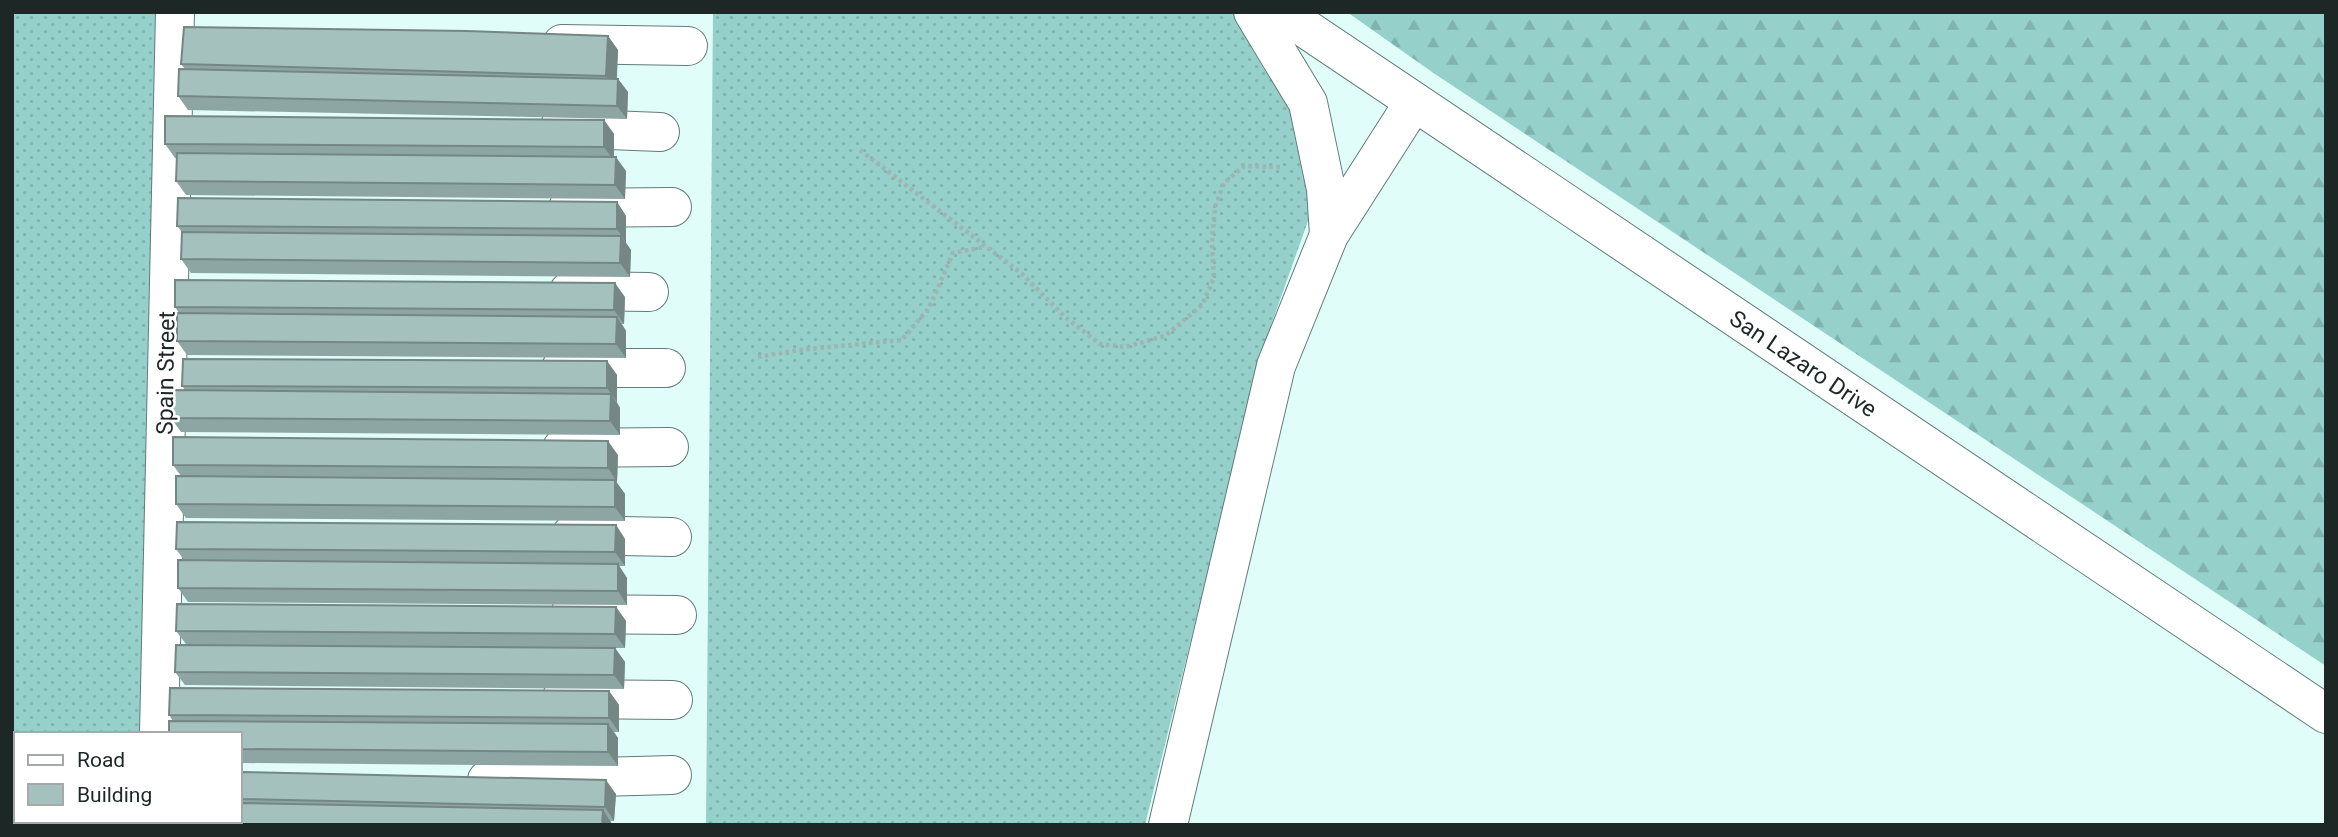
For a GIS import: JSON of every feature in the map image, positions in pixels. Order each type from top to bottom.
[{"type":"street","points":[[1253,12],[1308,103],[1326,189],[1329,235]]},
{"type":"street","name":"San Lazaro Drive","points":[[1281,12],[2326,713]]},
{"type":"street","name":"Spain Street","points":[[159,732],[173,116],[184,27]]},
{"type":"street","points":[[521,43],[688,47]]},
{"type":"street","points":[[1168,825],[1276,366],[1329,235],[1414,102]]},
{"type":"street","points":[[173,116],[212,117]]},
{"type":"street","points":[[522,126],[660,132]]},
{"type":"street","points":[[171,198],[211,200]]},
{"type":"street","points":[[535,208],[671,207]]},
{"type":"street","points":[[168,288],[209,289]]},
{"type":"street","points":[[539,291],[649,292]]},
{"type":"street","points":[[167,361],[207,362]]},
{"type":"street","points":[[529,368],[666,368]]},
{"type":"street","points":[[532,448],[669,447]]},
{"type":"street","points":[[165,449],[205,449]]},
{"type":"street","points":[[163,523],[205,524]]},
{"type":"street","points":[[535,533],[672,537]]},
{"type":"street","points":[[162,610],[203,611]]},
{"type":"street","points":[[538,614],[677,615]]},
{"type":"street","points":[[160,694],[202,694]]},
{"type":"street","points":[[520,698],[673,700]]},
{"type":"street","points":[[451,780],[672,775]]},
{"type":"path","points":[[860,150],[1022,274],[1065,317],[1100,344],[1125,347],[1165,336],[1202,305],[1214,278],[1215,207],[1224,183],[1244,166],[1268,164],[1297,171],[1326,189]]},
{"type":"path","points":[[758,357],[799,349],[902,340],[929,308],[953,253],[985,247]]},
{"type":"green space","points":[[12,12],[163,12],[145,732],[14,732],[14,823],[145,825],[12,825]]},
{"type":"green space","points":[[713,12],[1231,12],[1238,17],[1304,113],[1311,183],[1308,221],[1264,345],[1145,825],[706,825]]},
{"type":"green space","points":[[1347,12],[2326,12],[2326,666],[1432,72]]},
{"type":"building","points":[[184,27],[608,36],[606,76],[181,64]]},
{"type":"building","points":[[179,69],[618,79],[617,106],[178,96]]},
{"type":"building","points":[[165,116],[604,120],[604,147],[165,144]]},
{"type":"building","points":[[177,153],[616,157],[615,185],[176,181]]},
{"type":"building","points":[[178,198],[617,202],[617,229],[177,226]]},
{"type":"building","points":[[182,232],[621,236],[620,263],[181,259]]},
{"type":"building","points":[[175,280],[615,283],[614,310],[175,307]]},
{"type":"building","points":[[177,313],[617,317],[616,344],[177,341]]},
{"type":"building","points":[[183,359],[607,361],[607,388],[182,386]]},
{"type":"building","points":[[172,390],[611,394],[610,421],[171,418]]},
{"type":"building","points":[[173,437],[608,441],[608,468],[173,465]]},
{"type":"building","points":[[176,476],[615,480],[615,507],[176,504]]},
{"type":"building","points":[[177,522],[616,525],[615,552],[176,549]]},
{"type":"building","points":[[178,560],[618,564],[618,591],[178,588]]},
{"type":"building","points":[[177,604],[616,607],[615,634],[176,631]]},
{"type":"building","points":[[176,645],[615,648],[614,675],[175,672]]},
{"type":"building","points":[[170,688],[609,691],[609,718],[169,715]]},
{"type":"building","points":[[169,721],[608,724],[608,752],[242,749],[242,732],[169,732]]},
{"type":"building","points":[[242,772],[606,780],[605,807],[242,799]]},
{"type":"building","points":[[242,803],[603,810],[602,825],[163,825],[242,823]]}]
